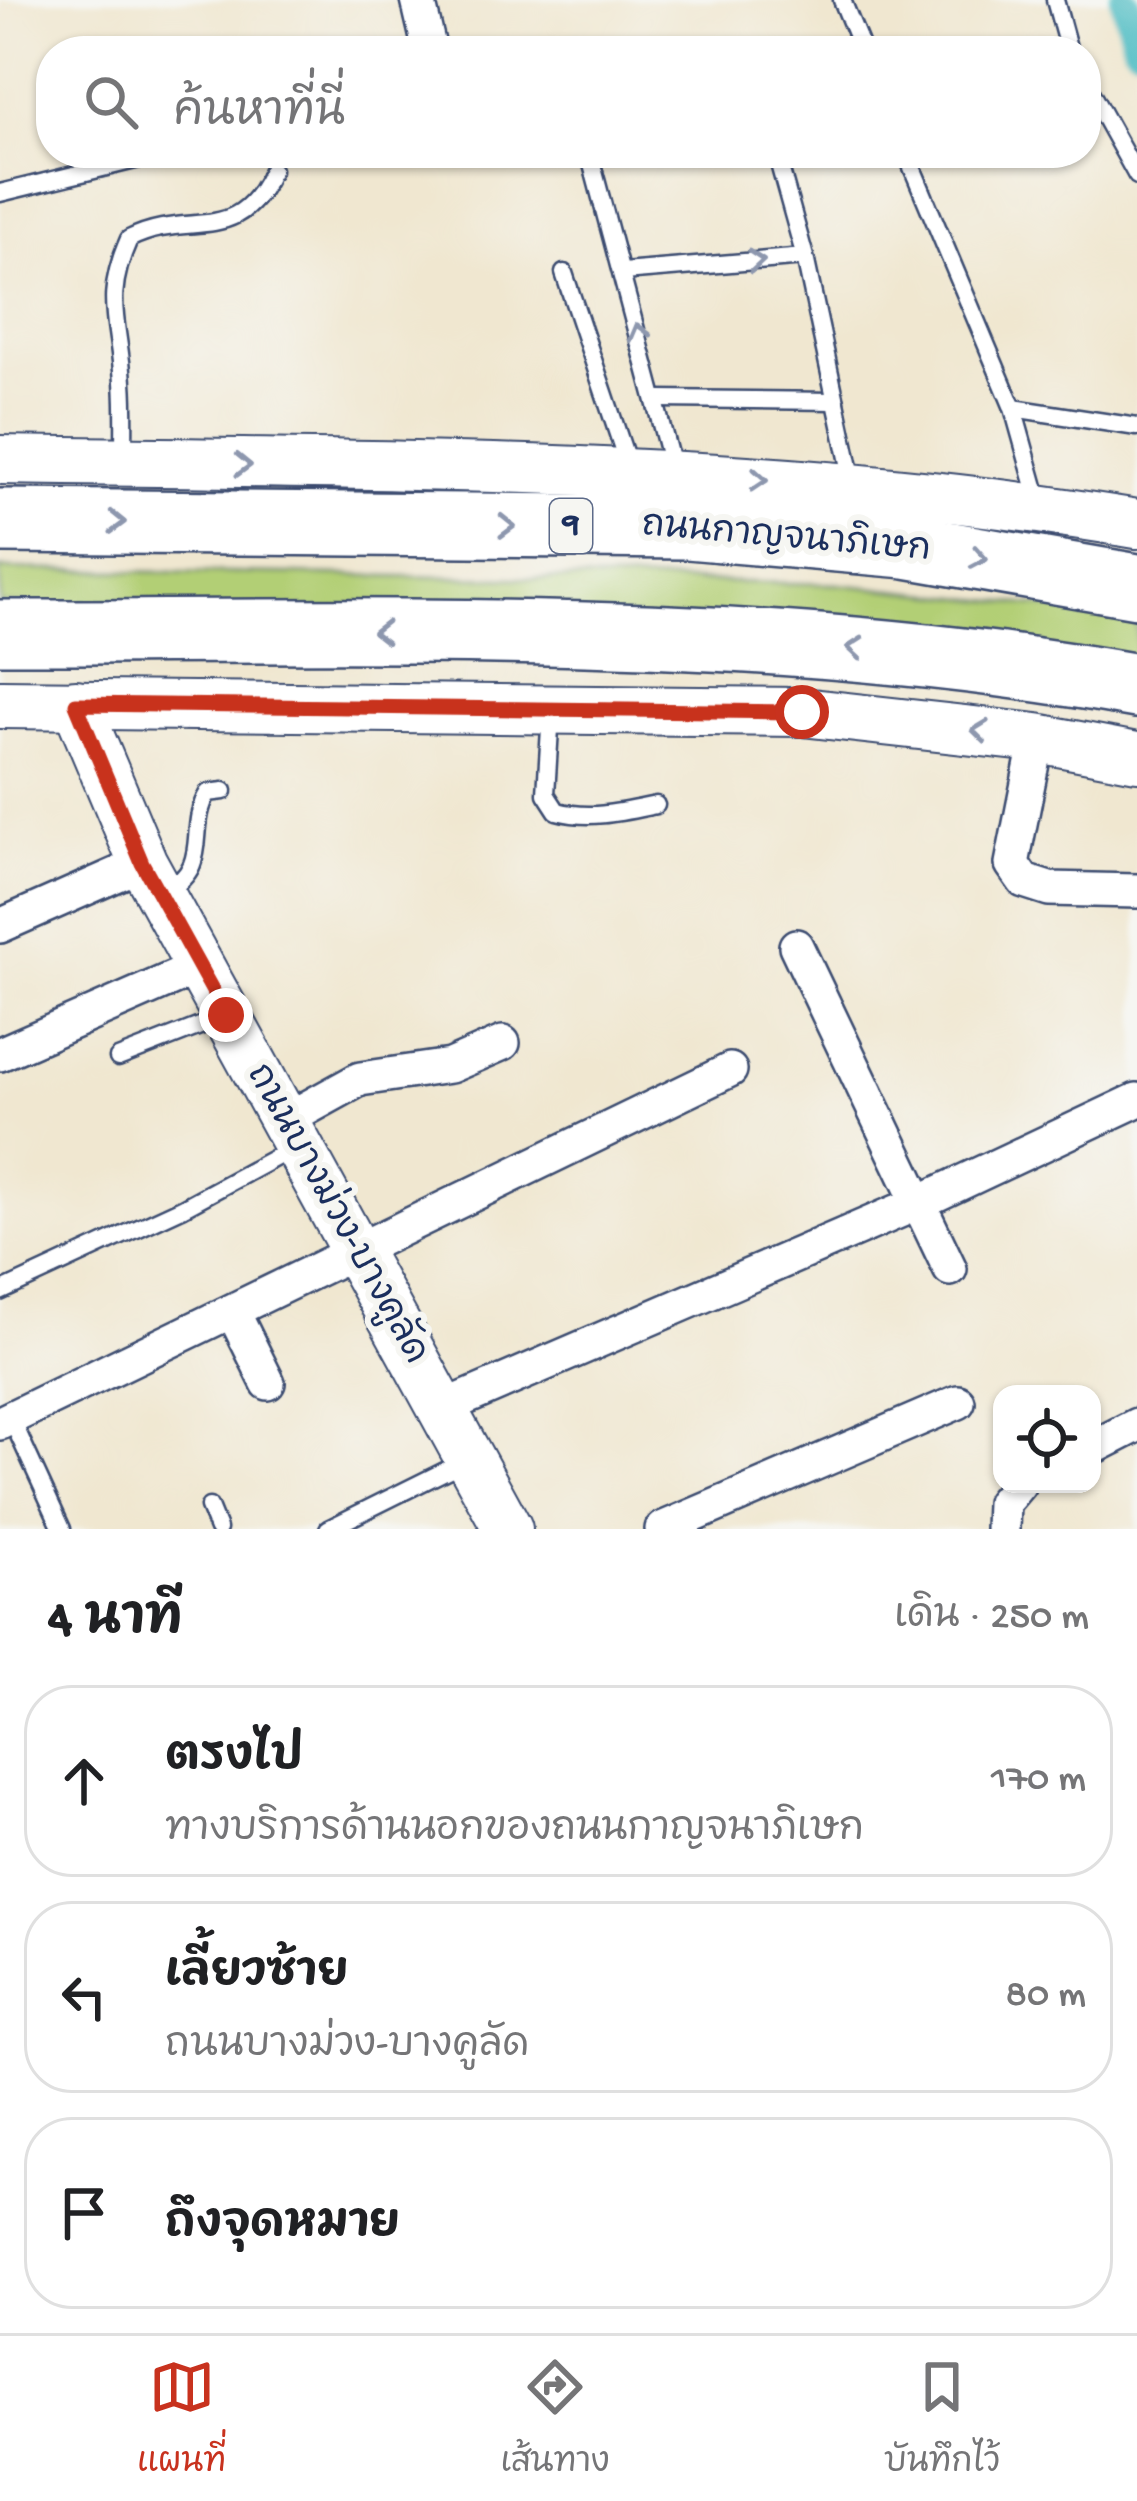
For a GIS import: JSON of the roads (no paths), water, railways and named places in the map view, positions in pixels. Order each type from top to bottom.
[{"type":"highway","name":"ถนนกาญจนาภิเษก","points":[[0,521],[688,527],[907,546],[1137,586]]},
{"type":"highway","points":[[0,632],[701,635],[965,660],[1137,686]]},
{"type":"main road","points":[[0,460],[653,474],[854,486],[1137,524]]},
{"type":"main road","points":[[0,704],[802,712],[1037,738],[1137,757]]},
{"type":"main road","name":"ถนนบางม่วง-บางคูลัด","points":[[76,704],[151,878],[508,1529]]},
{"type":"street","points":[[418,0],[426,36]]},
{"type":"street","points":[[1037,738],[1012,864],[1024,881],[1049,889],[1137,891]]},
{"type":"street","points":[[0,926],[151,878]]},
{"type":"street","points":[[796,946],[950,1269]]},
{"type":"street","points":[[0,1054],[200,967]]},
{"type":"street","points":[[290,1134],[360,1079],[450,1066],[503,1042]]},
{"type":"street","points":[[5,1420],[730,1070]]},
{"type":"street","points":[[440,1409],[920,1202],[1137,1100]]},
{"type":"street","points":[[233,1312],[268,1383]]},
{"type":"street","points":[[662,1529],[958,1402]]},
{"type":"street","points":[[1101,1443],[1137,1425]]},
{"type":"street","points":[[1002,1529],[1003,1503],[1011,1493]]},
{"type":"lane","points":[[842,0],[857,36]]},
{"type":"lane","points":[[1055,0],[1065,36]]},
{"type":"lane","points":[[1101,111],[1137,176]]},
{"type":"lane","points":[[0,193],[102,168]]},
{"type":"lane","points":[[593,168],[657,400],[653,474]]},
{"type":"lane","points":[[780,168],[805,257],[854,486]]},
{"type":"lane","points":[[912,168],[1012,408],[1041,508]]},
{"type":"lane","points":[[124,462],[124,384],[114,275],[129,239],[157,227],[204,224],[243,212],[262,192],[272,170]]},
{"type":"lane","points":[[622,272],[805,257]]},
{"type":"lane","points":[[564,273],[653,474]]},
{"type":"lane","points":[[657,400],[836,401]]},
{"type":"lane","points":[[1012,408],[1137,427]]},
{"type":"lane","points":[[551,708],[546,794],[557,811],[578,817],[656,805]]},
{"type":"lane","points":[[151,878],[183,881],[194,866],[200,806],[208,793],[224,790]]},
{"type":"lane","points":[[118,1058],[226,1015]]},
{"type":"lane","points":[[0,1292],[182,1208],[290,1134]]},
{"type":"lane","points":[[5,1420],[62,1529]]},
{"type":"lane","points":[[328,1529],[469,1459]]},
{"type":"lane","points":[[208,1507],[218,1529]]},
{"type":"waterway","points":[[1125,0],[1137,44]]}]
